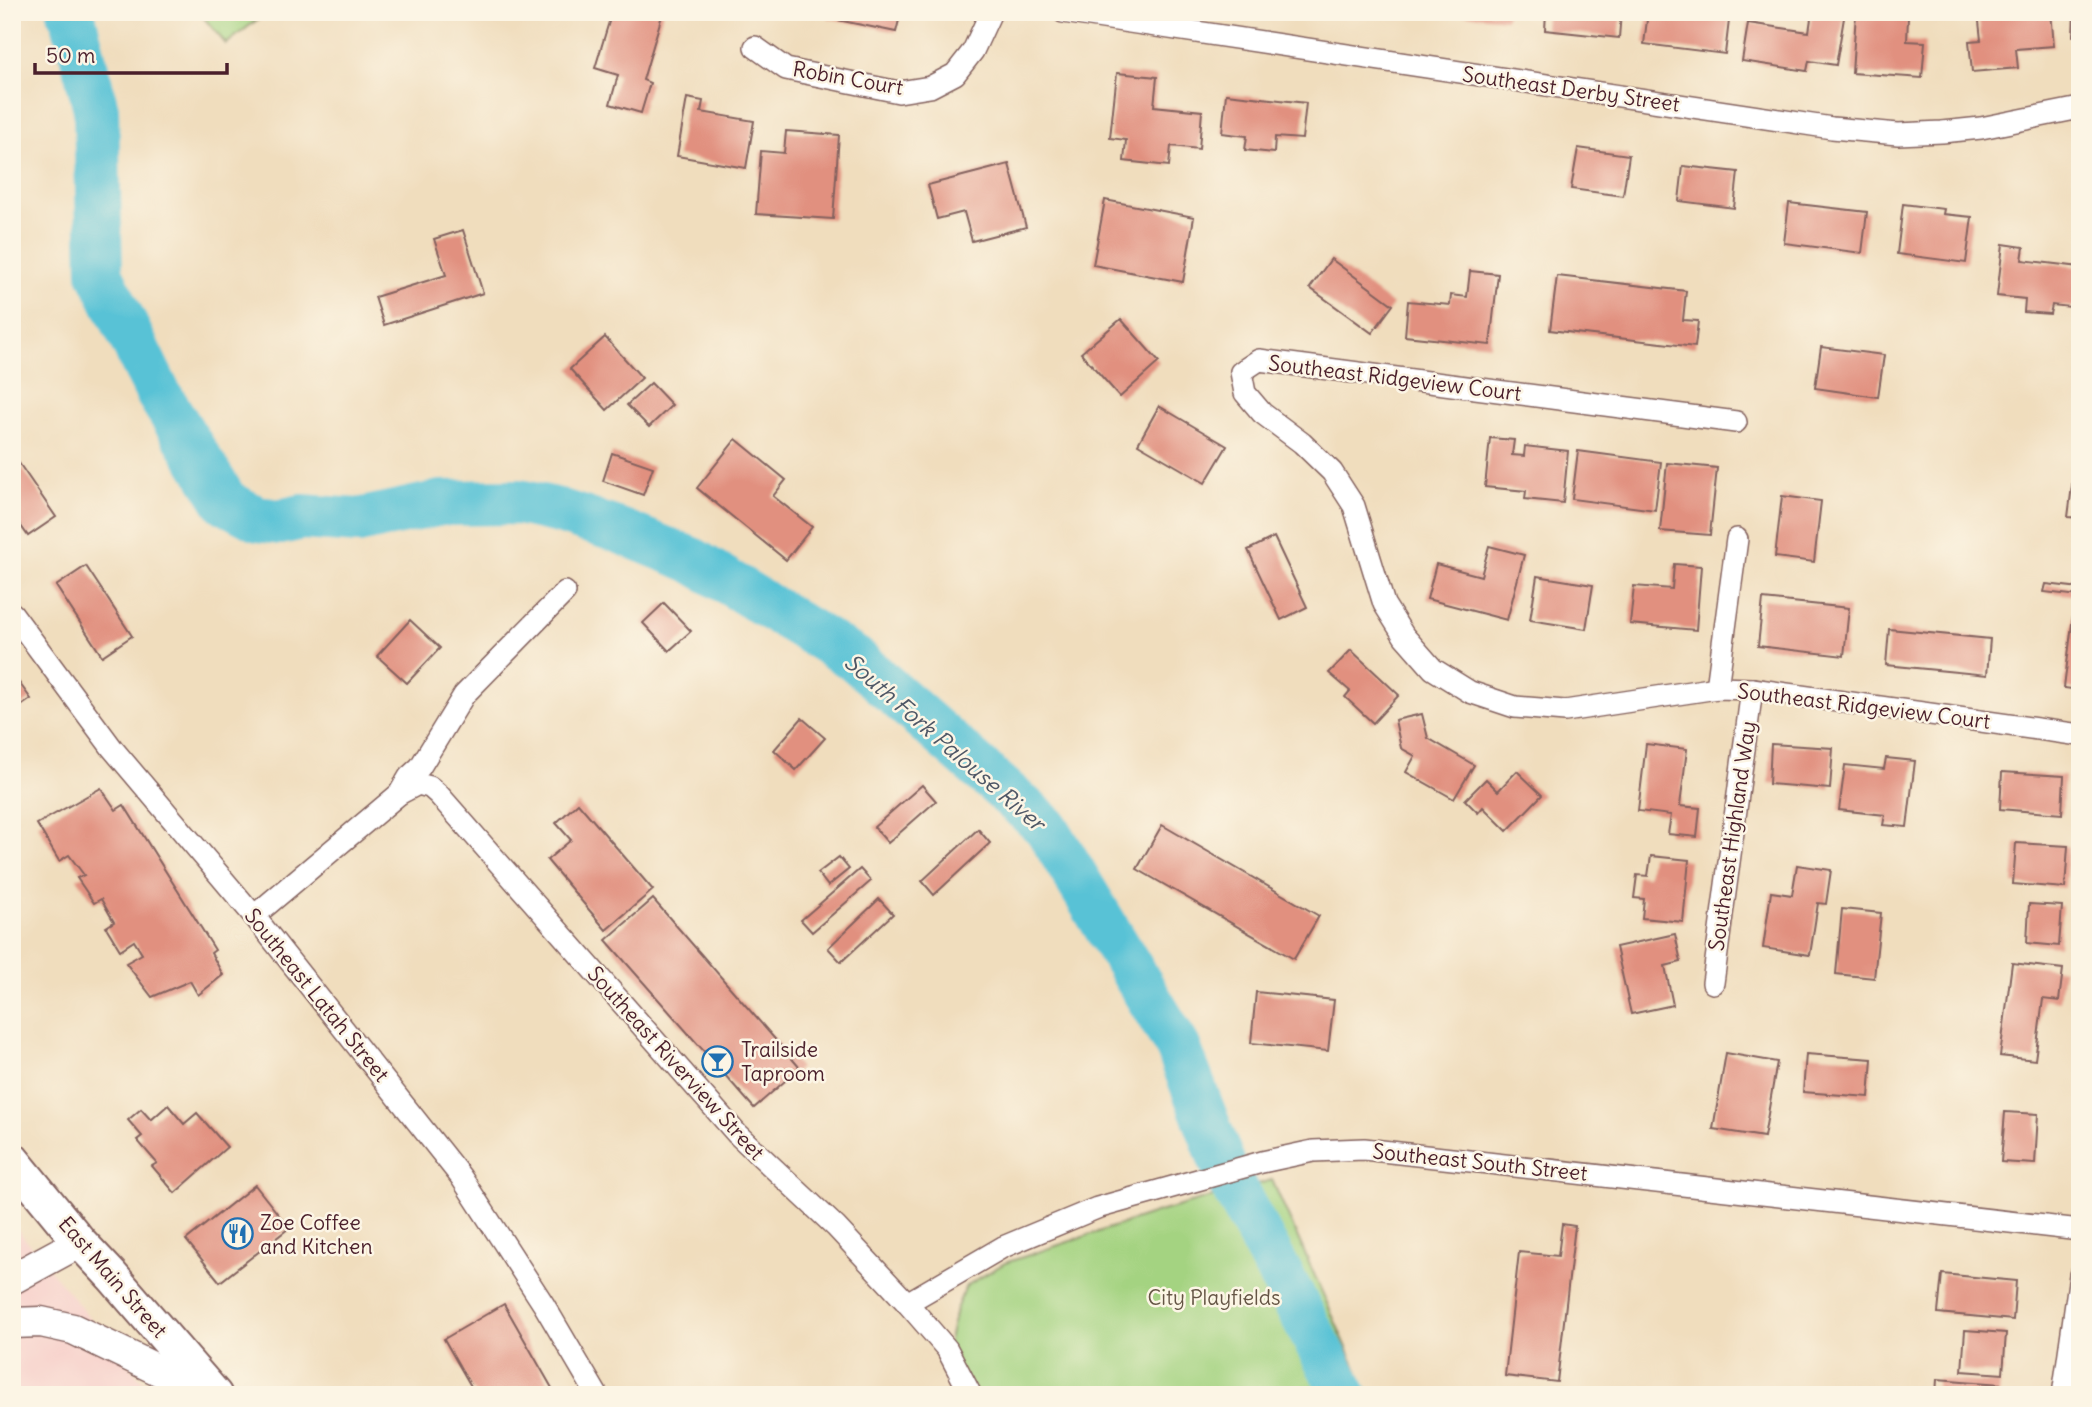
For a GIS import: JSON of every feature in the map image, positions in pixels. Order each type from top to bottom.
[{"type":"main road","name":"East Main Street","points":[[12,1159],[213,1395]]},
{"type":"main road","points":[[12,1279],[80,1242]]},
{"type":"main road","points":[[12,1323],[41,1322],[73,1329],[213,1395]]},
{"type":"street","name":"Robin Court","points":[[755,47],[786,69],[899,92],[930,87],[955,74],[973,51],[991,12]]},
{"type":"street","name":"Southeast Derby Street","points":[[1063,12],[1832,128],[1884,133],[1981,128],[2080,108]]},
{"type":"street","name":"Southeast Ridgeview Court","points":[[1736,422],[1259,360],[1241,372],[1245,393],[1262,413],[1302,443],[1332,472],[1354,506],[1384,604],[1404,636],[1433,670],[1470,692],[1515,707],[1565,711],[1717,688],[1752,689],[2080,735]]},
{"type":"street","points":[[1717,688],[1737,538]]},
{"type":"street","points":[[254,916],[400,794],[420,767],[464,695],[565,592]]},
{"type":"street","name":"Southeast Latah Street","points":[[12,613],[112,748],[254,916],[461,1177],[544,1305],[597,1395]]},
{"type":"street","name":"Southeast Highland Way","points":[[1713,983],[1752,689]]},
{"type":"street","name":"Southeast Riverview Street","points":[[400,794],[418,784],[430,787],[439,795],[737,1134],[836,1227],[907,1303],[947,1349],[971,1395]]},
{"type":"street","name":"Southeast South Street","points":[[907,1303],[1003,1247],[1097,1208],[1262,1162],[1313,1151],[1364,1149],[2080,1230]]},
{"type":"street","points":[[2063,1395],[2080,1275]]},
{"type":"shaded area","points":[[12,1223],[133,1371],[156,1395],[12,1395]]},
{"type":"green space","points":[[199,12],[267,12],[226,44]]},
{"type":"green space","name":"City Playfields","points":[[1272,1180],[1368,1395],[971,1395],[947,1349],[956,1309],[966,1286],[1005,1263],[1155,1213]]},
{"type":"building","points":[[612,12],[663,12],[643,80],[650,83],[641,113],[610,104],[618,75],[595,68]]},
{"type":"building","points":[[830,12],[901,12],[896,32],[828,18]]},
{"type":"building","points":[[1458,12],[1507,12],[1506,19]]},
{"type":"building","points":[[1546,12],[1621,12],[1619,38],[1545,30]]},
{"type":"building","points":[[1648,12],[1730,12],[1725,54],[1644,44]]},
{"type":"building","points":[[1812,12],[1845,12],[1836,65],[1809,61],[1807,71],[1742,61],[1748,23],[1809,32]]},
{"type":"building","points":[[1978,12],[2051,12],[2054,46],[2016,49],[2018,68],[1972,72],[1969,41],[1981,40]]},
{"type":"building","points":[[2074,12],[2080,12],[2080,37],[2073,36]]},
{"type":"building","points":[[1856,13],[1908,17],[1907,41],[1925,42],[1922,78],[1852,73]]},
{"type":"building","points":[[1117,73],[1157,77],[1154,106],[1202,111],[1199,149],[1171,146],[1169,166],[1124,161],[1126,140],[1110,138]]},
{"type":"building","points":[[1226,94],[1306,103],[1302,139],[1275,137],[1274,153],[1245,150],[1247,136],[1222,133]]},
{"type":"building","points":[[687,98],[703,101],[701,112],[754,121],[746,168],[677,156]]},
{"type":"building","points":[[786,131],[839,135],[833,219],[756,214],[761,151],[784,153]]},
{"type":"building","points":[[1578,148],[1629,155],[1623,196],[1571,189]]},
{"type":"building","points":[[1009,164],[1026,227],[972,241],[964,212],[937,219],[928,185]]},
{"type":"building","points":[[1683,166],[1738,172],[1734,208],[1679,201]]},
{"type":"building","points":[[1105,200],[1194,217],[1183,282],[1093,265]]},
{"type":"building","points":[[1789,203],[1867,212],[1862,253],[1784,243]]},
{"type":"building","points":[[1903,204],[1944,209],[1943,214],[1972,217],[1966,263],[1897,254]]},
{"type":"building","points":[[463,230],[483,293],[384,325],[375,297],[446,275],[434,239]]},
{"type":"building","points":[[2003,244],[2024,247],[2022,260],[2080,267],[2080,308],[2052,305],[2050,314],[2024,312],[2025,299],[1997,296]]},
{"type":"building","points":[[1331,259],[1393,305],[1372,333],[1310,288]]},
{"type":"building","points":[[1470,271],[1498,274],[1490,345],[1405,336],[1408,301],[1450,305],[1451,295],[1467,297]]},
{"type":"building","points":[[1557,276],[1686,291],[1683,320],[1698,321],[1695,347],[1550,330]]},
{"type":"building","points":[[1121,319],[1159,362],[1120,397],[1081,353]]},
{"type":"building","points":[[605,337],[642,378],[607,410],[570,369]]},
{"type":"building","points":[[1821,347],[1884,355],[1878,397],[1815,388]]},
{"type":"building","points":[[651,383],[672,405],[649,427],[627,405]]},
{"type":"building","points":[[1159,406],[1227,446],[1205,483],[1138,444]]},
{"type":"building","points":[[1490,438],[1514,440],[1512,455],[1524,456],[1525,446],[1568,451],[1563,503],[1525,499],[1526,491],[1485,487]]},
{"type":"building","points":[[736,439],[786,480],[773,496],[812,527],[786,560],[697,488]]},
{"type":"building","points":[[1578,451],[1661,462],[1655,510],[1572,499]]},
{"type":"building","points":[[12,453],[56,517],[28,536],[12,513]]},
{"type":"building","points":[[612,453],[653,467],[643,495],[603,481]]},
{"type":"building","points":[[1667,463],[1717,468],[1710,535],[1660,531]]},
{"type":"building","points":[[2074,470],[2080,471],[2080,518],[2068,517]]},
{"type":"building","points":[[1782,496],[1821,501],[1814,562],[1775,557]]},
{"type":"building","points":[[1274,537],[1307,607],[1281,620],[1248,550]]},
{"type":"building","points":[[1489,546],[1524,555],[1507,620],[1427,599],[1436,564],[1481,576]]},
{"type":"building","points":[[1674,564],[1701,566],[1696,630],[1630,624],[1634,586],[1672,589]]},
{"type":"building","points":[[86,566],[132,636],[102,656],[56,586]]},
{"type":"building","points":[[1537,576],[1593,585],[1586,629],[1530,620]]},
{"type":"building","points":[[2046,584],[2080,588],[2079,596],[2044,592]]},
{"type":"building","points":[[1763,599],[1849,608],[1844,656],[1758,646]]},
{"type":"building","points":[[664,603],[691,631],[669,651],[643,623]]},
{"type":"building","points":[[2073,616],[2080,617],[2080,690],[2064,688]]},
{"type":"building","points":[[410,620],[440,648],[407,683],[377,656]]},
{"type":"building","points":[[1889,629],[1990,639],[1987,675],[1886,665]]},
{"type":"building","points":[[1351,650],[1399,695],[1373,723],[1345,697],[1350,691],[1329,673]]},
{"type":"building","points":[[12,673],[31,699],[12,712]]},
{"type":"building","points":[[1422,714],[1428,738],[1474,765],[1454,799],[1406,772],[1415,756],[1401,748],[1395,720]]},
{"type":"building","points":[[802,718],[825,738],[796,770],[774,750]]},
{"type":"building","points":[[1646,744],[1687,749],[1680,806],[1700,808],[1697,837],[1668,834],[1671,815],[1638,811]]},
{"type":"building","points":[[1771,744],[1833,748],[1830,789],[1769,784]]},
{"type":"building","points":[[1886,758],[1915,761],[1907,827],[1883,825],[1885,815],[1839,810],[1845,765],[1884,769]]},
{"type":"building","points":[[1517,771],[1542,795],[1507,831],[1483,807],[1478,813],[1465,800],[1486,779],[1498,791]]},
{"type":"building","points":[[2002,772],[2064,776],[2062,814],[2000,809]]},
{"type":"building","points":[[922,785],[936,801],[888,843],[874,827]]},
{"type":"building","points":[[101,788],[116,810],[124,805],[215,950],[211,953],[223,975],[198,995],[190,981],[152,997],[126,963],[142,954],[134,941],[120,950],[106,927],[114,922],[101,899],[94,903],[77,878],[84,875],[69,855],[59,861],[37,824]]},
{"type":"building","points":[[578,803],[653,890],[606,930],[547,860],[571,840],[556,823]]},
{"type":"building","points":[[1162,825],[1319,916],[1294,959],[1137,869]]},
{"type":"building","points":[[978,829],[990,843],[934,895],[922,881]]},
{"type":"building","points":[[2016,843],[2068,846],[2065,888],[2013,884]]},
{"type":"building","points":[[1651,856],[1689,860],[1683,922],[1642,918],[1644,899],[1634,898],[1637,875],[1648,876]]},
{"type":"building","points":[[839,857],[849,869],[828,886],[818,873]]},
{"type":"building","points":[[1797,865],[1831,870],[1826,904],[1818,903],[1810,955],[1763,948],[1771,892],[1792,895]]},
{"type":"building","points":[[860,869],[871,881],[812,932],[801,920]]},
{"type":"building","points":[[653,899],[800,1068],[754,1108],[606,940]]},
{"type":"building","points":[[879,899],[893,914],[841,962],[828,948]]},
{"type":"building","points":[[2029,904],[2062,906],[2059,946],[2027,943]]},
{"type":"building","points":[[1842,909],[1881,913],[1874,978],[1836,974]]},
{"type":"building","points":[[1675,934],[1681,962],[1665,966],[1673,1005],[1631,1014],[1616,947]]},
{"type":"building","points":[[2012,963],[2063,969],[2059,1001],[2043,999],[2035,1060],[2000,1056]]},
{"type":"building","points":[[1256,992],[1334,1000],[1328,1051],[1251,1043]]},
{"type":"building","points":[[1726,1053],[1777,1062],[1764,1137],[1713,1129]]},
{"type":"building","points":[[1806,1054],[1872,1059],[1869,1097],[1803,1092]]},
{"type":"building","points":[[168,1105],[184,1124],[197,1113],[227,1147],[175,1193],[152,1166],[157,1163],[137,1140],[142,1136],[128,1120],[141,1109],[151,1120]]},
{"type":"building","points":[[2005,1112],[2038,1114],[2035,1164],[2001,1162]]},
{"type":"building","name":"Zoe Coffee and Kitchen","points":[[255,1185],[289,1228],[220,1282],[186,1240]]},
{"type":"building","points":[[1562,1224],[1575,1226],[1557,1382],[1505,1376],[1519,1252],[1558,1256]]},
{"type":"building","points":[[1942,1274],[2016,1281],[2013,1320],[1938,1313]]},
{"type":"building","points":[[504,1304],[556,1395],[476,1395],[444,1339]]},
{"type":"building","points":[[1965,1330],[2006,1333],[2003,1374],[1962,1371]]},
{"type":"building","points":[[1937,1379],[2000,1384],[1999,1395],[1936,1395]]},
{"type":"waterway","name":"South Fork Palouse River","points":[[70,12],[96,109],[100,273],[158,393],[226,502],[258,519],[280,522],[302,517],[358,521],[441,503],[519,502],[559,511],[620,531],[692,560],[855,659],[1046,827],[1178,1047],[1226,1173],[1345,1395]]},
{"type":"place","name":"Trailside Taproom","points":[[718,1061]]},
{"type":"place","name":"Zoe Coffee and Kitchen","points":[[237,1234]]}]
